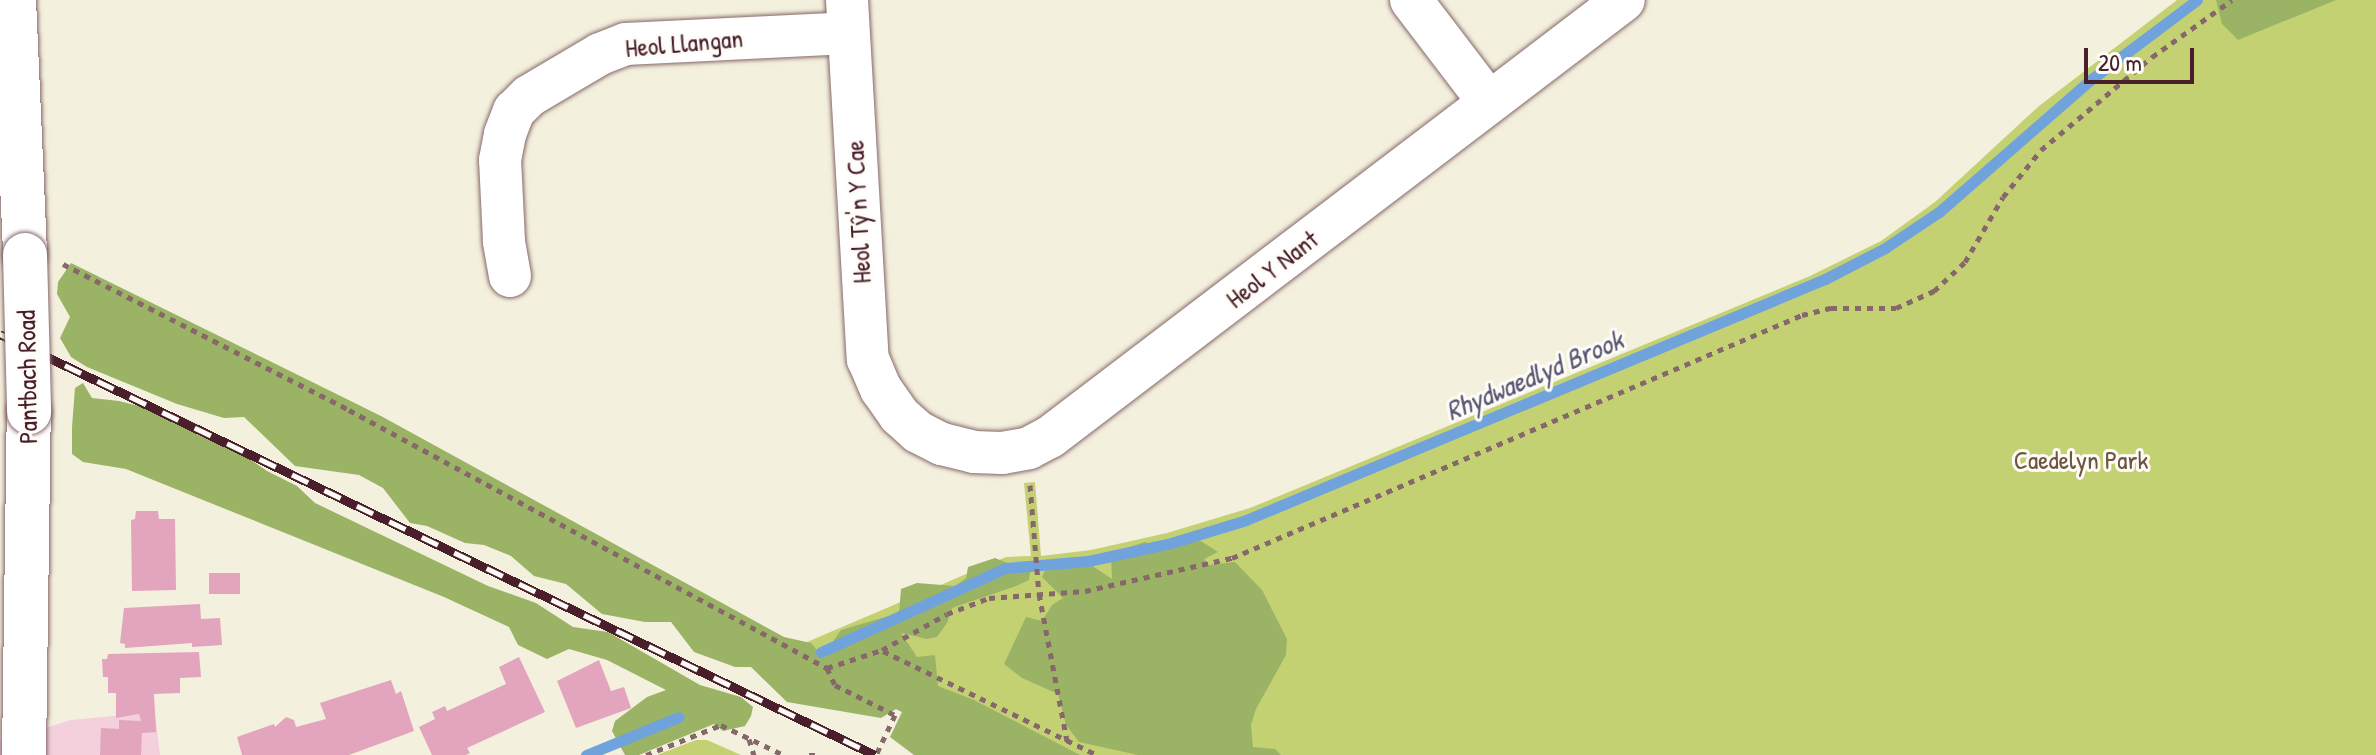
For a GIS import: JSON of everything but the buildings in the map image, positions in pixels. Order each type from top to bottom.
[{"type":"street","name":"Pantbach Road","points":[[14,0],[44,259],[29,412],[13,637],[24,755]]},
{"type":"street","points":[[1411,0],[1488,101]]},
{"type":"street","name":"Heol Y Nant","points":[[899,415],[918,432],[942,444],[973,452],[1002,453],[1029,448],[1050,437],[1624,0]]},
{"type":"street","name":"Heol Llangan","points":[[510,276],[504,241],[500,160],[514,111],[529,96],[600,54],[626,44],[848,16]]},
{"type":"street","name":"Heol Tŷ'n Y Cae","points":[[848,16],[864,329],[868,359],[881,389],[899,415]]},
{"type":"path","points":[[827,668],[882,650],[947,614],[989,598],[1085,591],[1232,558],[1802,315],[1831,308],[1896,308],[1934,291],[1965,262],[2003,197],[2041,150],[2152,57],[2232,0]]},
{"type":"path","points":[[44,259],[349,410],[827,668],[835,685],[895,715],[876,755]]},
{"type":"path","points":[[1029,476],[1039,594],[1067,741]]},
{"type":"path","points":[[882,650],[1097,755]]},
{"type":"path","points":[[646,755],[721,725],[784,755]]},
{"type":"path","points":[[748,738],[754,755]]},
{"type":"path","points":[[809,755],[816,755]]},
{"type":"shaded area","points":[[155,712],[160,755],[0,755],[0,742],[71,720]]},
{"type":"green space","name":"Caedelyn Park","points":[[2177,0],[2376,0],[2376,755],[990,755],[853,688],[846,670],[800,645],[1006,557],[1031,556],[1024,483],[1035,482],[1041,556],[1091,550],[1167,533],[1250,508],[1810,276],[1881,241],[1935,202],[2039,106]]},
{"type":"green space","points":[[2216,0],[2336,0],[2238,40],[2222,24]]},
{"type":"green space","points":[[71,263],[381,416],[784,637],[811,643],[824,658],[835,650],[834,640],[841,630],[899,613],[901,589],[917,583],[955,586],[966,578],[968,567],[995,558],[1030,572],[1029,580],[1016,586],[952,608],[947,623],[937,637],[927,639],[901,633],[917,657],[935,655],[938,686],[974,700],[1080,755],[914,755],[890,737],[902,712],[896,709],[881,718],[787,702],[751,667],[735,667],[694,652],[671,622],[645,622],[602,614],[566,584],[534,576],[511,556],[484,545],[465,543],[427,526],[410,523],[383,488],[359,475],[295,466],[244,417],[224,418],[177,404],[87,367],[71,357],[60,338],[70,317],[57,294],[58,282]]},
{"type":"green space","points":[[83,383],[92,398],[119,401],[182,417],[205,428],[267,471],[297,486],[315,503],[488,586],[536,603],[573,627],[608,632],[700,685],[741,697],[753,707],[751,716],[745,726],[723,731],[714,724],[639,755],[625,755],[612,731],[615,721],[647,697],[666,690],[607,660],[569,649],[547,659],[518,645],[509,627],[444,597],[126,469],[83,462],[72,454],[72,427],[75,388]]},
{"type":"green space","points":[[1196,538],[1218,552],[1204,559],[1209,565],[1235,562],[1262,590],[1287,639],[1286,655],[1256,709],[1251,725],[1253,747],[1275,749],[1281,755],[1138,755],[1079,742],[1066,725],[1058,694],[1022,678],[1004,664],[1026,617],[1042,621],[1052,605],[1063,598],[1042,577],[1050,560],[1079,557],[1112,579],[1111,553],[1145,542],[1165,548]]},
{"type":"green space","points":[[696,740],[707,740],[741,755],[657,755]]},
{"type":"waterway","name":"Rhydwaedlyd Brook","points":[[821,652],[1005,568],[1088,561],[1171,543],[1246,520],[1825,279],[1885,248],[1939,212],[2089,81],[2197,0]]},
{"type":"waterway","name":"Rhydwaedlyd Brook","points":[[586,755],[679,717]]},
{"type":"railway","points":[[0,334],[875,755]]}]
